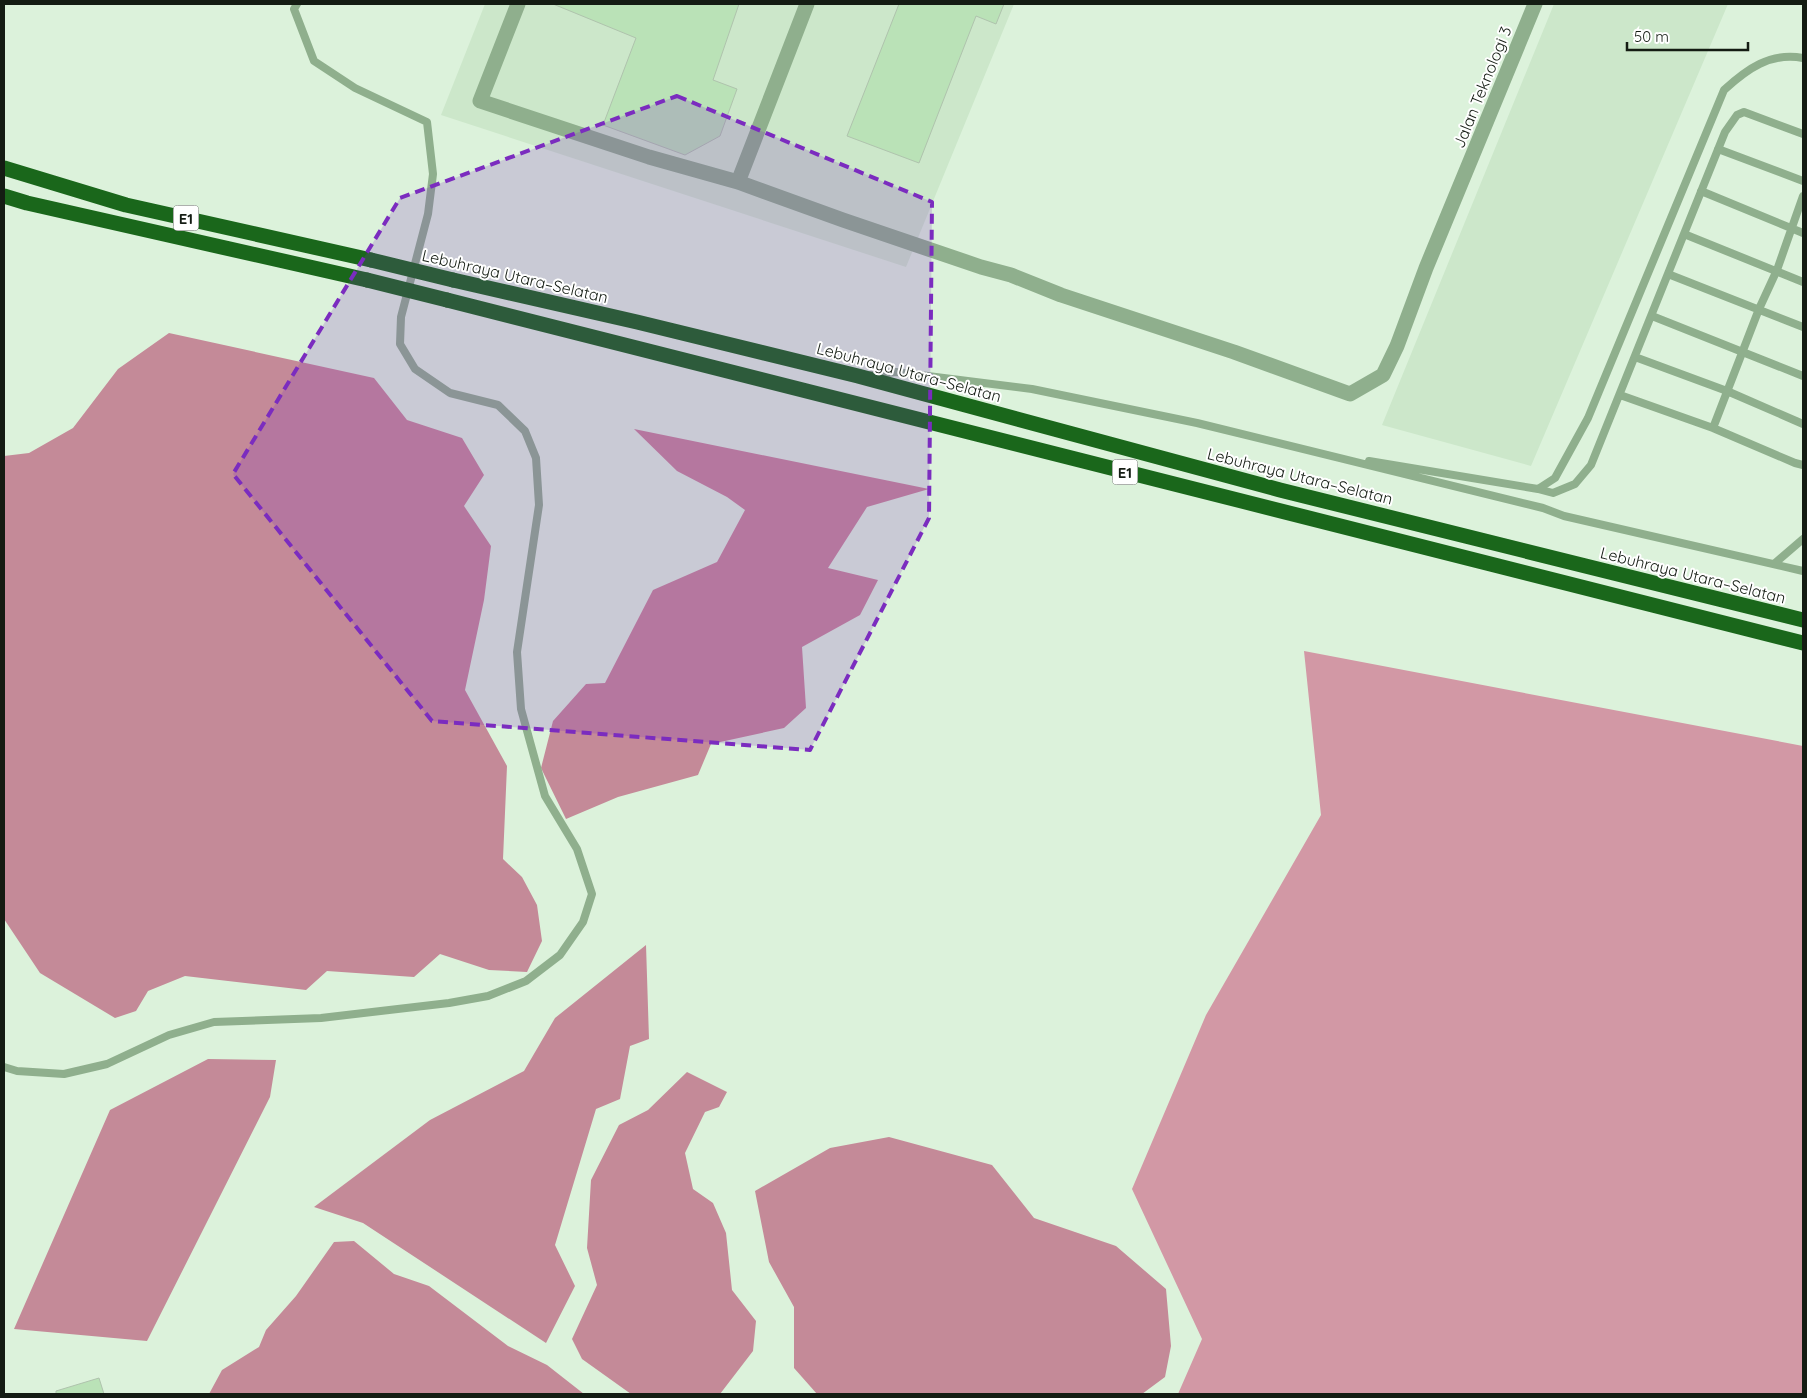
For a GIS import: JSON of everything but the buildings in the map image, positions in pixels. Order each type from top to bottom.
[{"type":"highway","name":"Lebuhraya Utara–Selatan","points":[[4,168],[126,205],[637,322],[858,376],[1290,493],[1803,620]]},
{"type":"highway","name":"E1","points":[[4,196],[27,203],[367,280],[1803,643]]},
{"type":"street","name":"Jalan Teknologi 3","points":[[518,4],[480,101],[649,157],[738,182],[1061,295],[1234,352],[1350,394],[1383,375],[1397,346],[1426,268],[1535,4]]},
{"type":"street","points":[[738,182],[807,4]]},
{"type":"lane","points":[[4,1067],[17,1071],[64,1074],[107,1064],[169,1035],[214,1022],[321,1018],[449,1003],[488,996],[526,981],[560,955],[583,922],[592,894],[577,849],[545,796],[521,709],[517,652],[539,505],[536,458],[525,431],[498,405],[450,393],[415,370],[400,344],[402,317],[428,214],[434,174],[427,122],[355,88],[314,61],[294,9],[297,4]]},
{"type":"lane","points":[[1538,489],[1555,478],[1588,418],[1724,90],[1755,64],[1777,58],[1803,58]]},
{"type":"lane","points":[[1312,451],[1553,492],[1575,484],[1591,465],[1725,132],[1737,115],[1744,112],[1803,134]]},
{"type":"lane","points":[[1718,149],[1803,182]]},
{"type":"lane","points":[[1701,191],[1803,233]]},
{"type":"lane","points":[[1713,428],[1776,270],[1803,196]]},
{"type":"lane","points":[[1684,234],[1803,282]]},
{"type":"lane","points":[[1668,274],[1803,327]]},
{"type":"lane","points":[[1652,316],[1803,376]]},
{"type":"lane","points":[[1635,357],[1728,391],[1803,424]]},
{"type":"lane","points":[[858,376],[896,372],[1032,389],[1197,423],[1543,508],[1564,516],[1803,571]]},
{"type":"lane","points":[[1620,395],[1713,428],[1803,465]]},
{"type":"lane","points":[[1774,564],[1803,539]]},
{"type":"highlighted area","points":[[677,96],[932,202],[929,518],[810,750],[432,721],[233,474],[400,198]]},
{"type":"shaded area","points":[[485,4],[1014,4],[906,267],[441,115]]},
{"type":"shaded area","points":[[1554,4],[1728,4],[1531,466],[1382,425]]},
{"type":"shaded area","points":[[169,333],[374,378],[407,420],[462,438],[484,475],[464,506],[491,546],[484,600],[465,690],[507,766],[503,859],[522,877],[537,905],[542,941],[527,972],[489,970],[440,954],[414,977],[327,971],[306,990],[185,976],[148,991],[136,1011],[115,1018],[40,973],[4,919],[4,456],[29,453],[73,428],[118,369]]},
{"type":"shaded area","points":[[634,429],[929,489],[867,507],[828,568],[878,580],[860,615],[802,647],[806,708],[784,728],[711,744],[698,775],[618,797],[566,819],[541,768],[553,721],[586,684],[605,683],[653,590],[717,562],[745,510],[727,497],[677,471]]},
{"type":"shaded area","points":[[1304,651],[1803,746],[1803,1394],[1178,1394],[1202,1339],[1132,1189],[1206,1015],[1321,815]]},
{"type":"shaded area","points":[[646,945],[649,1039],[630,1046],[620,1099],[596,1109],[555,1245],[575,1286],[546,1343],[363,1223],[314,1207],[430,1120],[524,1071],[555,1018]]},
{"type":"shaded area","points":[[208,1059],[276,1060],[270,1097],[147,1341],[14,1329],[110,1110]]},
{"type":"shaded area","points":[[687,1072],[727,1092],[719,1107],[705,1112],[685,1153],[693,1189],[713,1203],[726,1233],[732,1290],[756,1321],[753,1351],[720,1394],[631,1394],[582,1359],[572,1339],[597,1285],[587,1248],[591,1180],[619,1125],[648,1110]]},
{"type":"shaded area","points":[[889,1137],[992,1165],[1034,1218],[1116,1246],[1166,1289],[1171,1346],[1165,1377],[1142,1394],[817,1394],[794,1368],[794,1307],[769,1262],[755,1191],[830,1148]]},
{"type":"shaded area","points":[[354,1241],[394,1274],[429,1286],[508,1346],[547,1365],[584,1394],[209,1394],[222,1370],[259,1347],[266,1330],[296,1296],[334,1242]]}]
